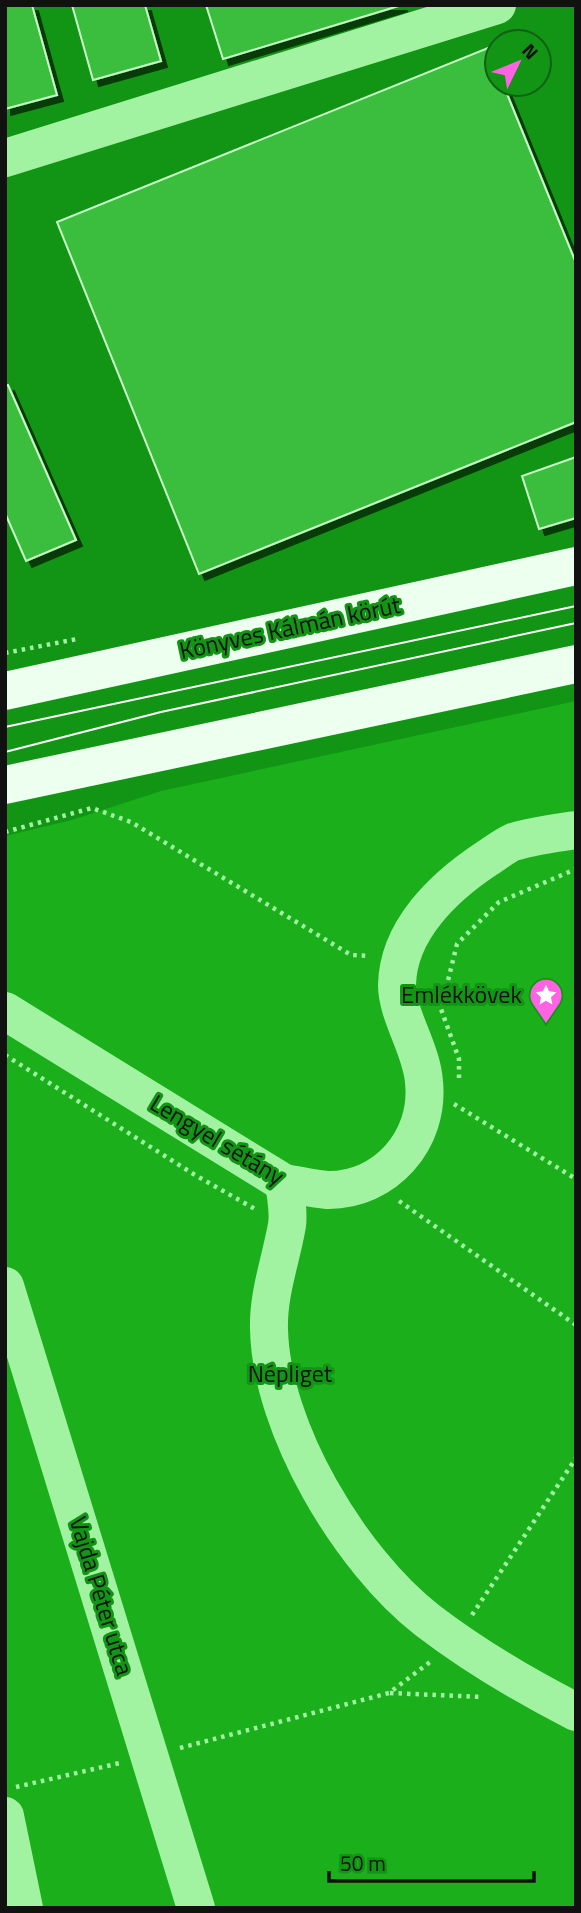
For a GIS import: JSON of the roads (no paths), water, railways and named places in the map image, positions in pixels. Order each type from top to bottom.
[{"type":"main road","name":"Könyves Kálmán körút","points":[[5,691],[576,566]]},
{"type":"main road","points":[[5,785],[576,664]]},
{"type":"street","points":[[5,158],[497,5]]},
{"type":"street","name":"Lengyel sétány","points":[[5,1011],[285,1183],[376,1196],[448,1087],[416,1044],[397,986],[402,958],[423,912],[467,872],[511,843],[576,830]]},
{"type":"street","points":[[285,1183],[288,1223],[275,1270],[269,1330],[281,1409],[314,1483],[381,1576],[426,1619],[576,1712]]},
{"type":"street","name":"Vajda Péter utca","points":[[5,1286],[196,1908]]},
{"type":"street","points":[[5,1816],[24,1908]]},
{"type":"tram line","points":[[5,727],[576,606]]},
{"type":"tram line","points":[[5,752],[161,712],[576,623]]},
{"type":"place","name":"Emlékkövek","points":[[546,1025]]},
{"type":"park label","name":"Népliget","points":[[290,1374]]}]
